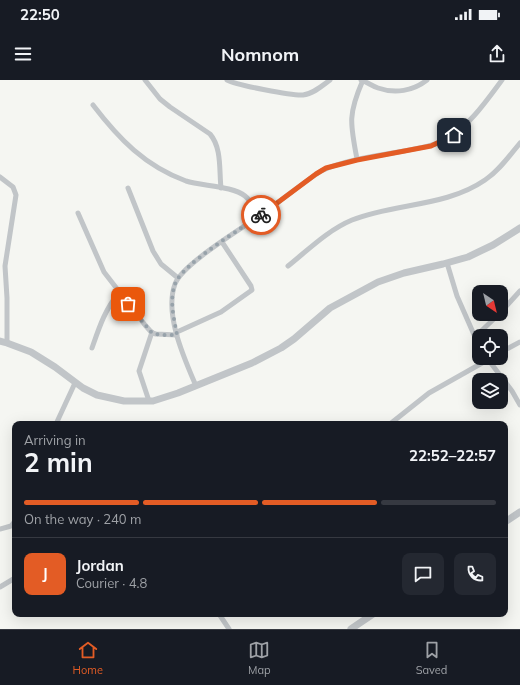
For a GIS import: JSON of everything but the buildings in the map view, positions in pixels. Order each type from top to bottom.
[{"type":"street","points":[[145,80],[166,104],[188,121],[210,134],[214,139],[218,151],[221,188]]},
{"type":"street","points":[[228,80],[244,85],[303,95],[315,91],[330,80]]},
{"type":"street","points":[[357,160],[351,131],[351,118],[354,102],[362,80],[379,89],[393,91],[407,90],[416,87],[426,80]]},
{"type":"street","points":[[196,386],[183,356],[173,315],[172,301],[175,283],[183,271],[321,171],[331,166],[431,146],[447,139],[459,131],[502,80]]},
{"type":"street","points":[[93,105],[129,147],[157,167],[186,181],[234,191],[245,196],[261,215]]},
{"type":"street","points":[[288,266],[325,237],[351,221],[377,212],[443,199],[473,187],[496,172],[520,143]]},
{"type":"street","points":[[0,177],[11,185],[16,195],[4,266],[7,298],[4,342],[30,352],[55,367],[83,388],[104,397],[124,401],[149,401],[178,393],[252,363],[281,348],[302,333],[330,308],[378,282],[410,271],[447,263],[481,252],[520,228]]},
{"type":"street","points":[[128,188],[153,251],[161,264],[178,278]]},
{"type":"street","points":[[78,213],[104,272],[119,293],[152,332],[161,335],[177,333],[217,314],[251,292],[251,286],[222,242]]},
{"type":"street","points":[[447,263],[457,296],[472,330]]},
{"type":"street","points":[[508,304],[520,291]]},
{"type":"street","points":[[92,348],[100,323],[108,307],[119,293]]},
{"type":"street","points":[[483,329],[492,321]]},
{"type":"street","points":[[149,401],[139,371],[152,332]]},
{"type":"street","points":[[508,348],[520,342]]},
{"type":"street","points":[[394,421],[429,393],[478,365]]},
{"type":"street","points":[[493,365],[520,405]]},
{"type":"street","points":[[57,421],[75,383]]},
{"type":"street","points":[[508,520],[520,512]]},
{"type":"street","points":[[0,530],[12,525]]},
{"type":"street","points":[[0,578],[2,586],[12,580]]},
{"type":"street","points":[[221,617],[229,629]]},
{"type":"street","points":[[351,629],[369,617]]},
{"type":"way so far","points":[[128,304],[152,333],[161,335],[177,335],[172,301],[175,283],[178,278],[183,271],[205,254],[261,215]]},
{"type":"route","points":[[261,215],[326,168],[357,160],[431,146],[454,135]]}]
